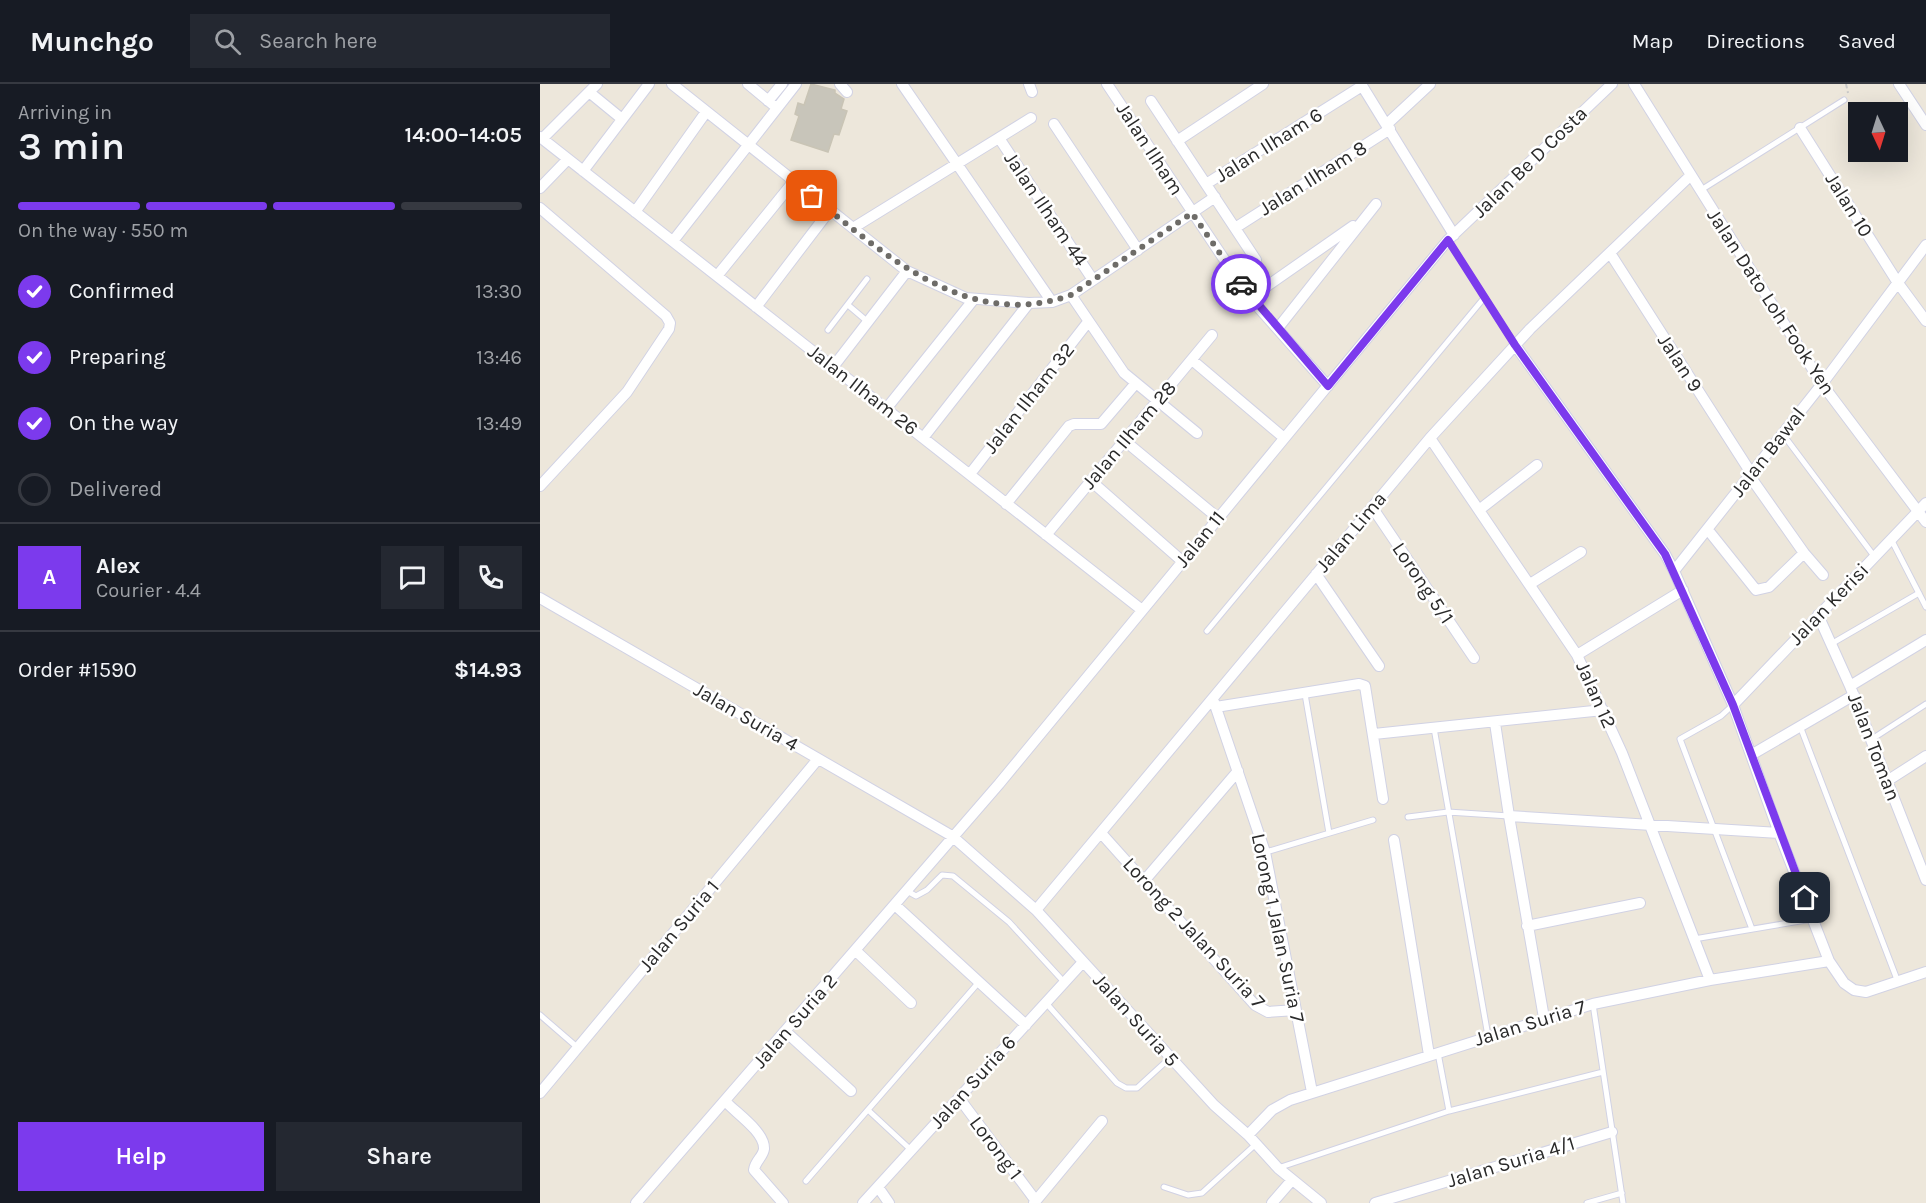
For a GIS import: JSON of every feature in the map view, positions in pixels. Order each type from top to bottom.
[{"type":"street","points":[[583,171],[649,84]]},
{"type":"street","name":"Jalan Ilham","points":[[672,84],[908,271],[966,298],[1029,303],[1052,302],[1071,295],[1192,213]]},
{"type":"street","points":[[748,84],[773,104]]},
{"type":"street","points":[[673,241],[748,145],[773,104],[782,84]]},
{"type":"street","points":[[773,104],[796,84]]},
{"type":"street","points":[[902,84],[1052,302]]},
{"type":"street","name":"Jalan Ilham","points":[[1107,84],[1250,297],[1328,386]]},
{"type":"street","points":[[1178,141],[1263,84]]},
{"type":"street","name":"Jalan Ilham 8","points":[[1235,228],[1389,127],[1430,84]]},
{"type":"street","name":"Jalan Be D Costa","points":[[1451,238],[1612,84]]},
{"type":"street","name":"Jalan Dato Loh Fook Yen","points":[[1635,84],[1699,191],[1822,384],[1922,507],[1926,522]]},
{"type":"street","points":[[1899,84],[1926,125]]},
{"type":"street","points":[[1361,85],[1389,127],[1451,238]]},
{"type":"street","name":"Jalan Ilham 6","points":[[1206,184],[1361,85]]},
{"type":"street","points":[[541,138],[593,88],[622,119]]},
{"type":"street","points":[[1151,102],[1256,260]]},
{"type":"street","points":[[635,212],[706,112]]},
{"type":"street","points":[[853,228],[1031,118]]},
{"type":"street","points":[[1054,124],[1138,250]]},
{"type":"street","name":"Jalan 10","points":[[1800,128],[1898,283],[1926,321]]},
{"type":"street","name":"Jalan Ilham 26","points":[[541,138],[1142,610]]},
{"type":"street","name":"Jalan Ilham 44","points":[[999,138],[1093,280]]},
{"type":"street","points":[[540,188],[568,159]]},
{"type":"street","name":"Jalan Lima","points":[[1036,910],[1214,703],[1316,574],[1430,438],[1515,345],[1690,176]]},
{"type":"street","points":[[717,276],[794,181]]},
{"type":"street","points":[[1192,213],[1215,197]]},
{"type":"street","points":[[1278,328],[1376,204]]},
{"type":"street","points":[[540,208],[666,316],[670,323],[669,329],[627,392],[540,486]]},
{"type":"street","points":[[756,307],[830,210]]},
{"type":"street","points":[[1250,297],[1363,219]]},
{"type":"street","name":"Jalan 11","points":[[952,836],[999,784],[1283,437],[1451,238]]},
{"type":"street","name":"Jalan Bawal","points":[[1674,571],[1708,530],[1781,432],[1822,384],[1926,244]]},
{"type":"street","name":"Jalan 9","points":[[1610,253],[1750,474],[1804,553],[1823,575]]},
{"type":"street","points":[[833,367],[908,271]]},
{"type":"street","points":[[1071,295],[1112,359],[1136,383],[1159,399],[1197,433]]},
{"type":"street","points":[[886,409],[974,299]]},
{"type":"street","points":[[923,438],[1029,303]]},
{"type":"street","name":"Jalan Ilham 32","points":[[969,474],[1088,322]]},
{"type":"street","name":"Jalan Ilham 28","points":[[1046,535],[1212,335]]},
{"type":"street","points":[[1515,345],[1665,554],[1674,571],[1733,705],[1779,833],[1829,961],[1844,984],[1854,990],[1866,992],[1925,974]]},
{"type":"street","points":[[1192,360],[1283,437]]},
{"type":"street","points":[[1006,504],[1069,426],[1074,423],[1101,424],[1136,383]]},
{"type":"street","name":"Jalan 12","points":[[1430,438],[1577,655],[1651,826],[1710,980]]},
{"type":"street","points":[[1125,441],[1218,518]]},
{"type":"street","points":[[1479,510],[1537,465]]},
{"type":"street","points":[[1091,481],[1182,561]]},
{"type":"street","name":"Lorong 5/1","points":[[1372,507],[1474,658]]},
{"type":"street","name":"Jalan Kerisi","points":[[1733,705],[1922,507]]},
{"type":"street","points":[[1708,530],[1756,590],[1769,587],[1804,553]]},
{"type":"street","points":[[1530,584],[1581,552]]},
{"type":"street","points":[[1316,574],[1379,666]]},
{"type":"street","points":[[1577,655],[1683,590]]},
{"type":"street","name":"Jalan Suria 4","points":[[540,598],[952,836]]},
{"type":"street","name":"Jalan Toman","points":[[1818,615],[1852,691],[1887,781],[1922,858],[1926,880]]},
{"type":"street","points":[[1751,755],[1800,726],[1926,640]]},
{"type":"street","points":[[1214,703],[1305,694],[1359,684],[1365,686],[1383,799]]},
{"type":"street","name":"Lorong 1 Jalan Suria 7","points":[[1214,703],[1265,852],[1312,1092]]},
{"type":"street","points":[[1374,734],[1602,710]]},
{"type":"street","points":[[1495,723],[1544,1018]]},
{"type":"street","points":[[1887,781],[1926,756]]},
{"type":"street","name":"Jalan Suria 1","points":[[540,1093],[818,759]]},
{"type":"street","points":[[1144,881],[1238,771]]},
{"type":"street","points":[[1509,816],[1717,831],[1779,833]]},
{"type":"street","name":"Lorong 2 Jalan Suria 7","points":[[1101,833],[1263,1011],[1296,1010]]},
{"type":"street","name":"Jalan Suria 2","points":[[636,1203],[726,1102],[952,836]]},
{"type":"street","name":"Jalan Suria 5","points":[[952,836],[1036,910],[1214,1105],[1248,1135],[1278,1168],[1321,1203]]},
{"type":"street","points":[[1394,840],[1433,1054]]},
{"type":"street","points":[[1527,926],[1640,903]]},
{"type":"street","points":[[895,905],[1026,1025]]},
{"type":"street","points":[[856,951],[911,1003]]},
{"type":"street","name":"Jalan Suria 7","points":[[1248,1135],[1272,1110],[1312,1092],[1544,1018],[1593,1004],[1710,980],[1829,961]]},
{"type":"street","name":"Jalan Suria 6","points":[[863,1203],[1083,962]]},
{"type":"street","points":[[785,1031],[851,1091]]},
{"type":"street","name":"Lorong 1","points":[[959,1098],[1035,1202],[1102,1121]]},
{"type":"street","points":[[726,1102],[760,1136],[764,1143],[764,1152],[754,1170],[783,1203]]},
{"type":"street","name":"Jalan Suria 4/1","points":[[1375,1203],[1612,1132]]},
{"type":"street","points":[[1272,1203],[1292,1180]]},
{"type":"street","points":[[878,1187],[890,1203]]},
{"type":"lane","points":[[1699,191],[1844,100]]},
{"type":"lane","points":[[1451,238],[1484,297],[1515,345]]},
{"type":"lane","points":[[828,330],[867,279]]},
{"type":"lane","points":[[1207,631],[1484,297]]},
{"type":"lane","points":[[848,305],[868,322]]},
{"type":"lane","points":[[1781,432],[1874,556]]},
{"type":"lane","points":[[1891,538],[1926,607]]},
{"type":"lane","points":[[1831,644],[1919,593]]},
{"type":"lane","points":[[1305,694],[1329,833]]},
{"type":"lane","points":[[1870,740],[1926,704]]},
{"type":"lane","points":[[1733,705],[1721,716],[1680,739],[1717,831],[1752,929]]},
{"type":"lane","points":[[1800,726],[1898,982]]},
{"type":"lane","points":[[1434,728],[1488,1036]]},
{"type":"lane","points":[[1408,817],[1448,812],[1509,816]]},
{"type":"lane","points":[[1265,852],[1373,820]]},
{"type":"lane","points":[[907,891],[916,896],[927,890],[942,875],[953,876],[1009,922],[1064,982]]},
{"type":"lane","points":[[1693,940],[1814,919]]},
{"type":"lane","points":[[806,1181],[979,982]]},
{"type":"lane","points":[[1046,1003],[1117,1083],[1126,1088],[1137,1088],[1171,1057]]},
{"type":"lane","points":[[1593,1004],[1623,1203]]},
{"type":"lane","points":[[540,1015],[578,1048]]},
{"type":"lane","points":[[1433,1054],[1449,1111]]},
{"type":"lane","points":[[1278,1168],[1449,1111],[1603,1072]]},
{"type":"lane","points":[[868,1110],[911,1150]]},
{"type":"lane","points":[[1164,1187],[1188,1195],[1202,1193],[1256,1144]]},
{"type":"lane","points":[[1587,1203],[1622,1193]]},
{"type":"building","points":[[811,84],[835,90],[835,93],[844,99],[841,109],[847,111],[839,135],[834,134],[828,152],[791,140],[799,116],[795,114],[798,103],[804,105]]},
{"type":"way so far","points":[[812,196],[908,271],[966,298],[1029,303],[1052,302],[1071,295],[1192,213],[1241,284]]},
{"type":"route","points":[[1241,284],[1328,386],[1448,240],[1515,345],[1665,554],[1733,705],[1805,898]]}]
